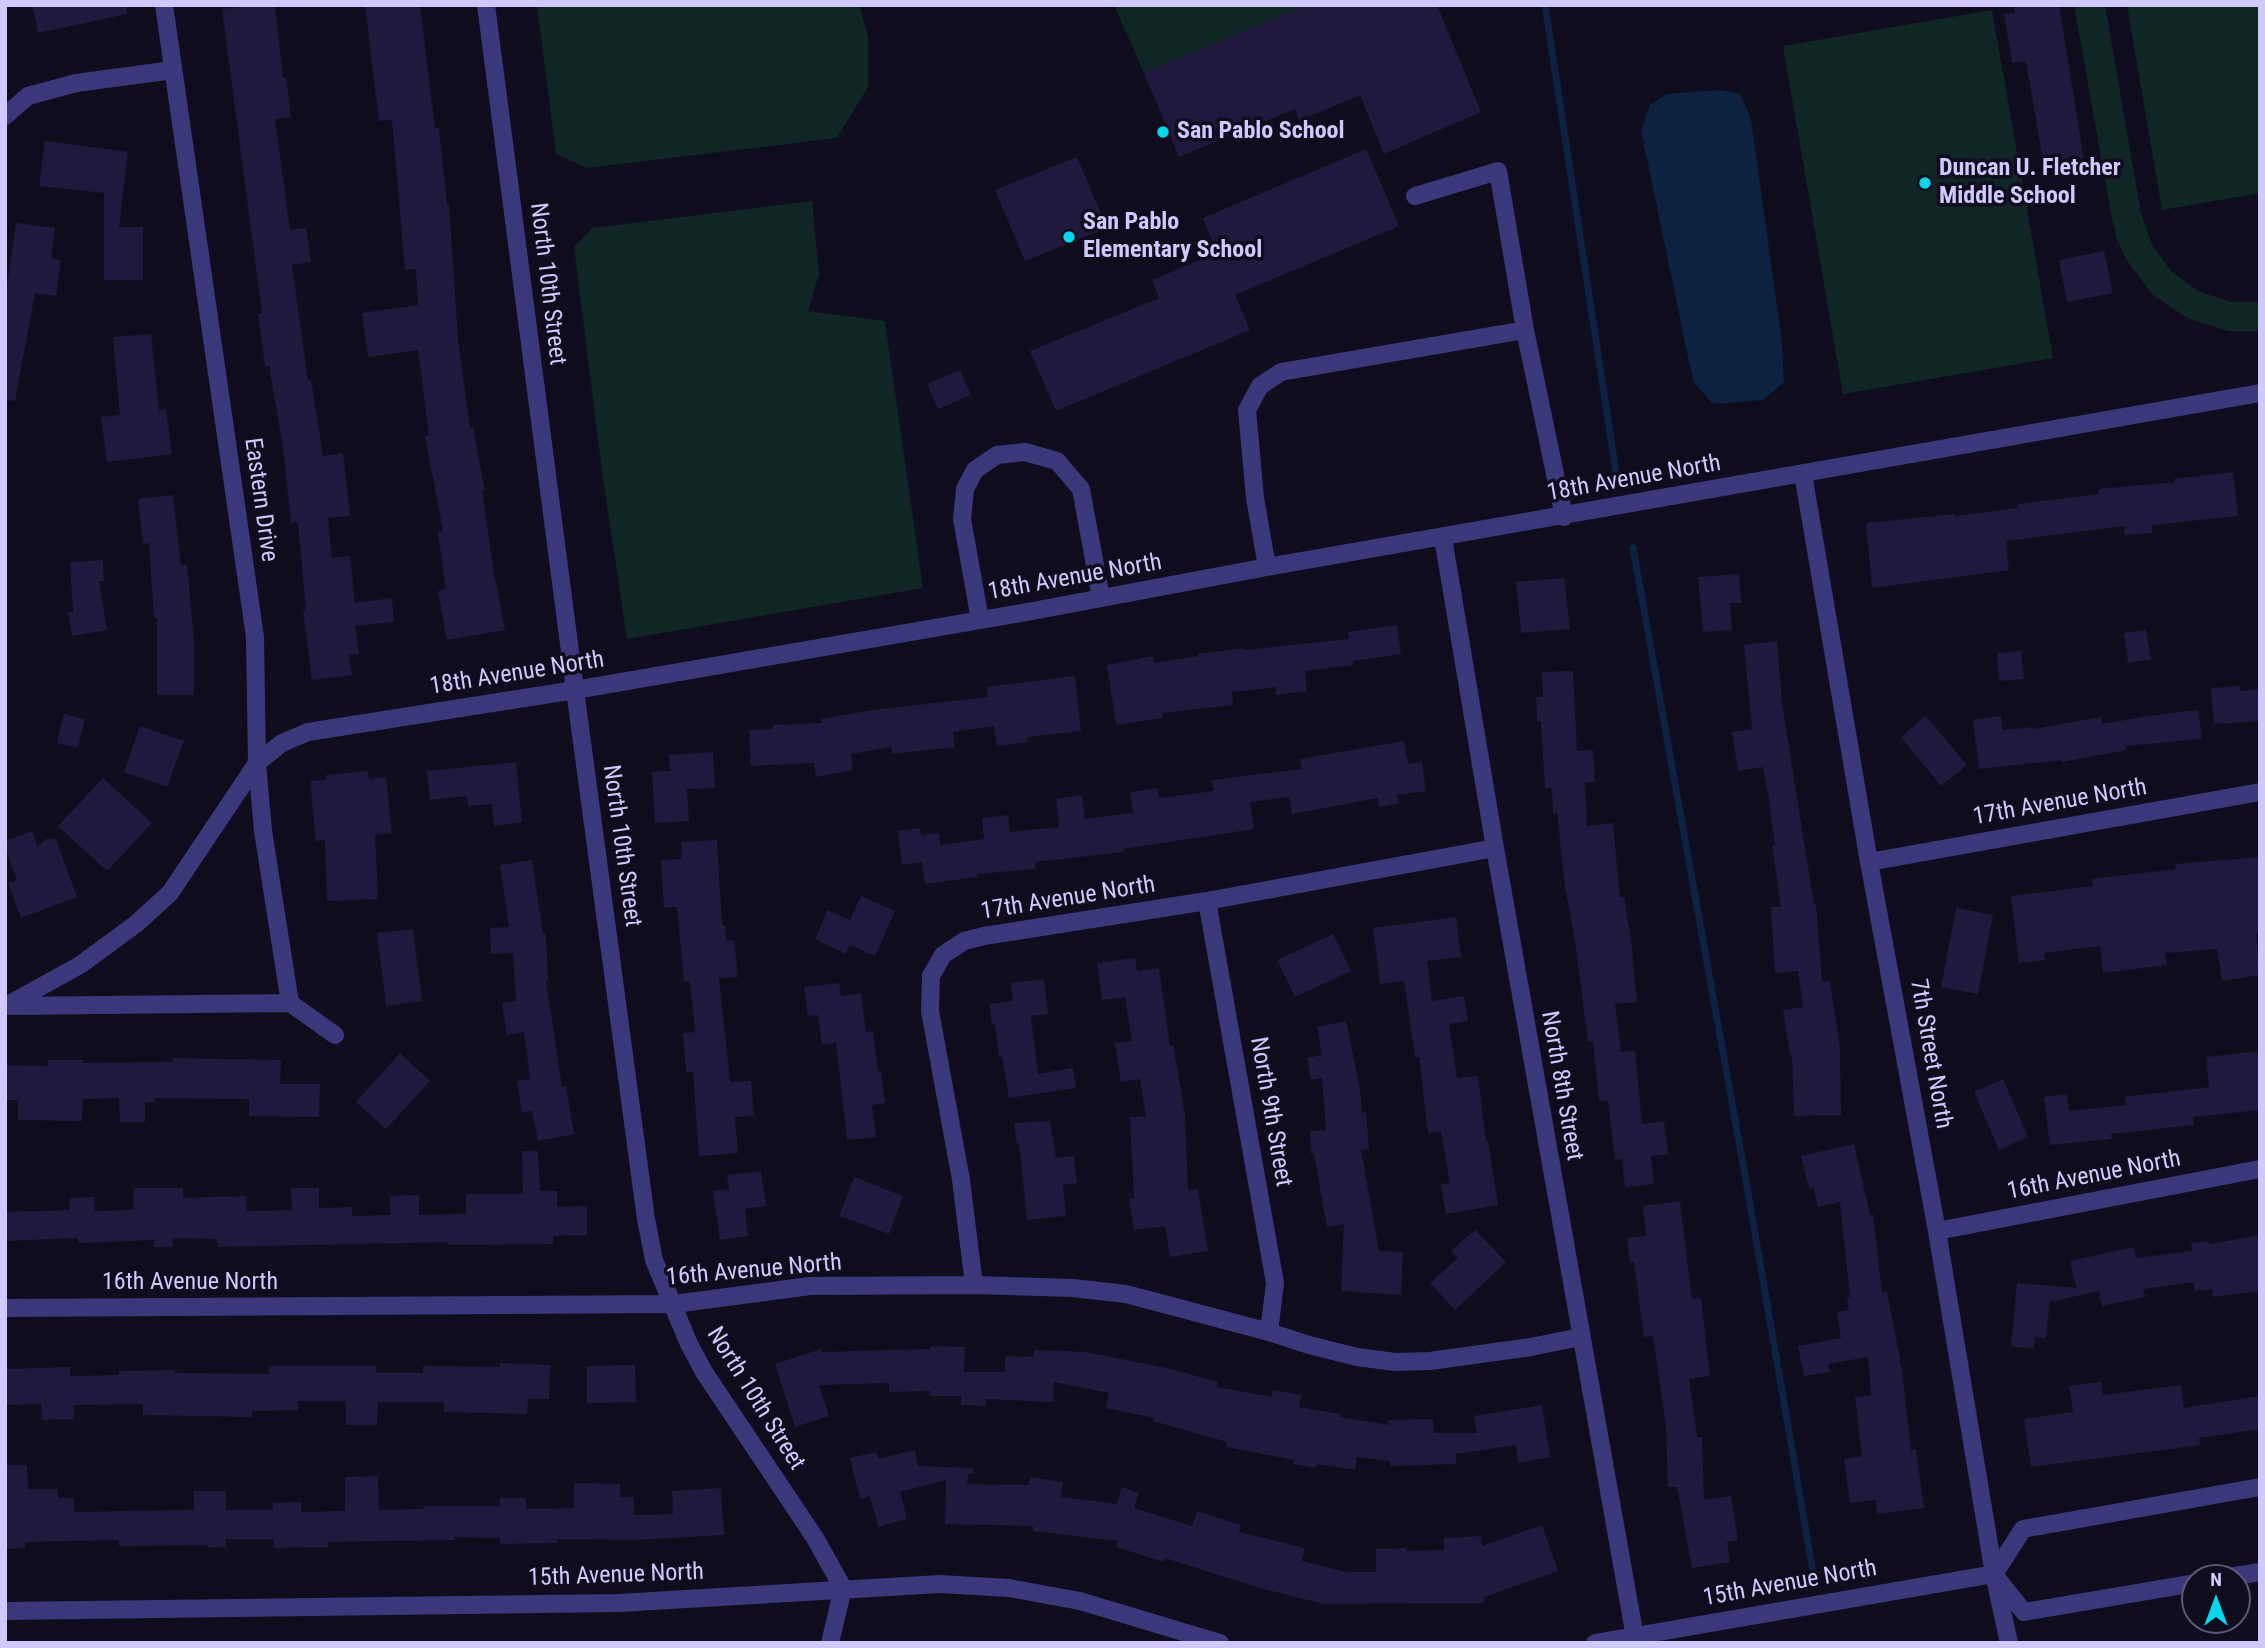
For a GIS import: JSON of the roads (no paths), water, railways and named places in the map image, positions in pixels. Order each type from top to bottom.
[{"type":"street","name":"Eastern Drive","points":[[164,5],[255,637],[257,763],[263,831],[290,1003]]},
{"type":"street","name":"North 10th Street","points":[[486,5],[575,690],[646,1219],[654,1260],[689,1344],[704,1372],[815,1538],[843,1588]]},
{"type":"street","points":[[5,116],[28,96],[76,83],[173,70]]},
{"type":"street","points":[[1415,196],[1498,171],[1525,330],[1564,517]]},
{"type":"street","points":[[1266,567],[1255,498],[1247,410],[1260,386],[1281,372],[1525,330]]},
{"type":"street","name":"18th Avenue North","points":[[6,1006],[80,965],[136,924],[170,893],[257,763],[282,743],[308,732],[575,690],[980,620],[1266,567],[1564,517],[2260,393]]},
{"type":"street","points":[[980,620],[962,519],[965,489],[975,470],[996,455],[1025,452],[1057,461],[1081,489],[1101,598]]},
{"type":"street","name":"7th Street North","points":[[1803,474],[1869,862],[1937,1231],[1994,1574],[2009,1643]]},
{"type":"street","name":"North 8th Street","points":[[1443,538],[1580,1337],[1636,1639]]},
{"type":"street","name":"17th Avenue North","points":[[1869,862],[2260,792]]},
{"type":"street","name":"17th Avenue North","points":[[974,1285],[961,1180],[930,1011],[931,976],[943,955],[964,941],[984,936],[1207,901],[1495,848]]},
{"type":"street","name":"North 9th Street","points":[[1207,901],[1275,1283],[1269,1332]]},
{"type":"street","points":[[290,1003],[335,1035]]},
{"type":"street","name":"18th Avenue North","points":[[6,1006],[290,1003]]},
{"type":"street","name":"16th Avenue North","points":[[1937,1231],[2260,1169]]},
{"type":"street","name":"16th Avenue North","points":[[5,1308],[674,1304],[810,1286],[974,1285],[1073,1288],[1126,1294],[1309,1345],[1357,1357],[1395,1362],[1430,1361],[1531,1347],[1580,1337]]},
{"type":"street","points":[[2181,1585],[2024,1612],[1994,1574],[2023,1529],[2260,1487]]},
{"type":"street","name":"15th Avenue North","points":[[1595,1643],[1636,1639],[1994,1574]]},
{"type":"street","name":"15th Avenue North","points":[[5,1611],[619,1603],[940,1584],[1009,1588],[1080,1601],[1220,1643]]},
{"type":"street","points":[[830,1643],[843,1588]]},
{"type":"water","points":[[1720,90],[1740,94],[1751,119],[1782,342],[1784,382],[1763,400],[1713,404],[1693,381],[1641,130],[1650,105],[1667,94]]},
{"type":"waterway","points":[[1545,5],[1617,479]]},
{"type":"waterway","points":[[1633,548],[1814,1578]]},
{"type":"place","name":"San Pablo School","points":[[1163,132]]},
{"type":"place","name":"Duncan U. Fletcher Middle School","points":[[1925,183]]},
{"type":"place","name":"San Pablo Elementary School","points":[[1069,237]]}]
